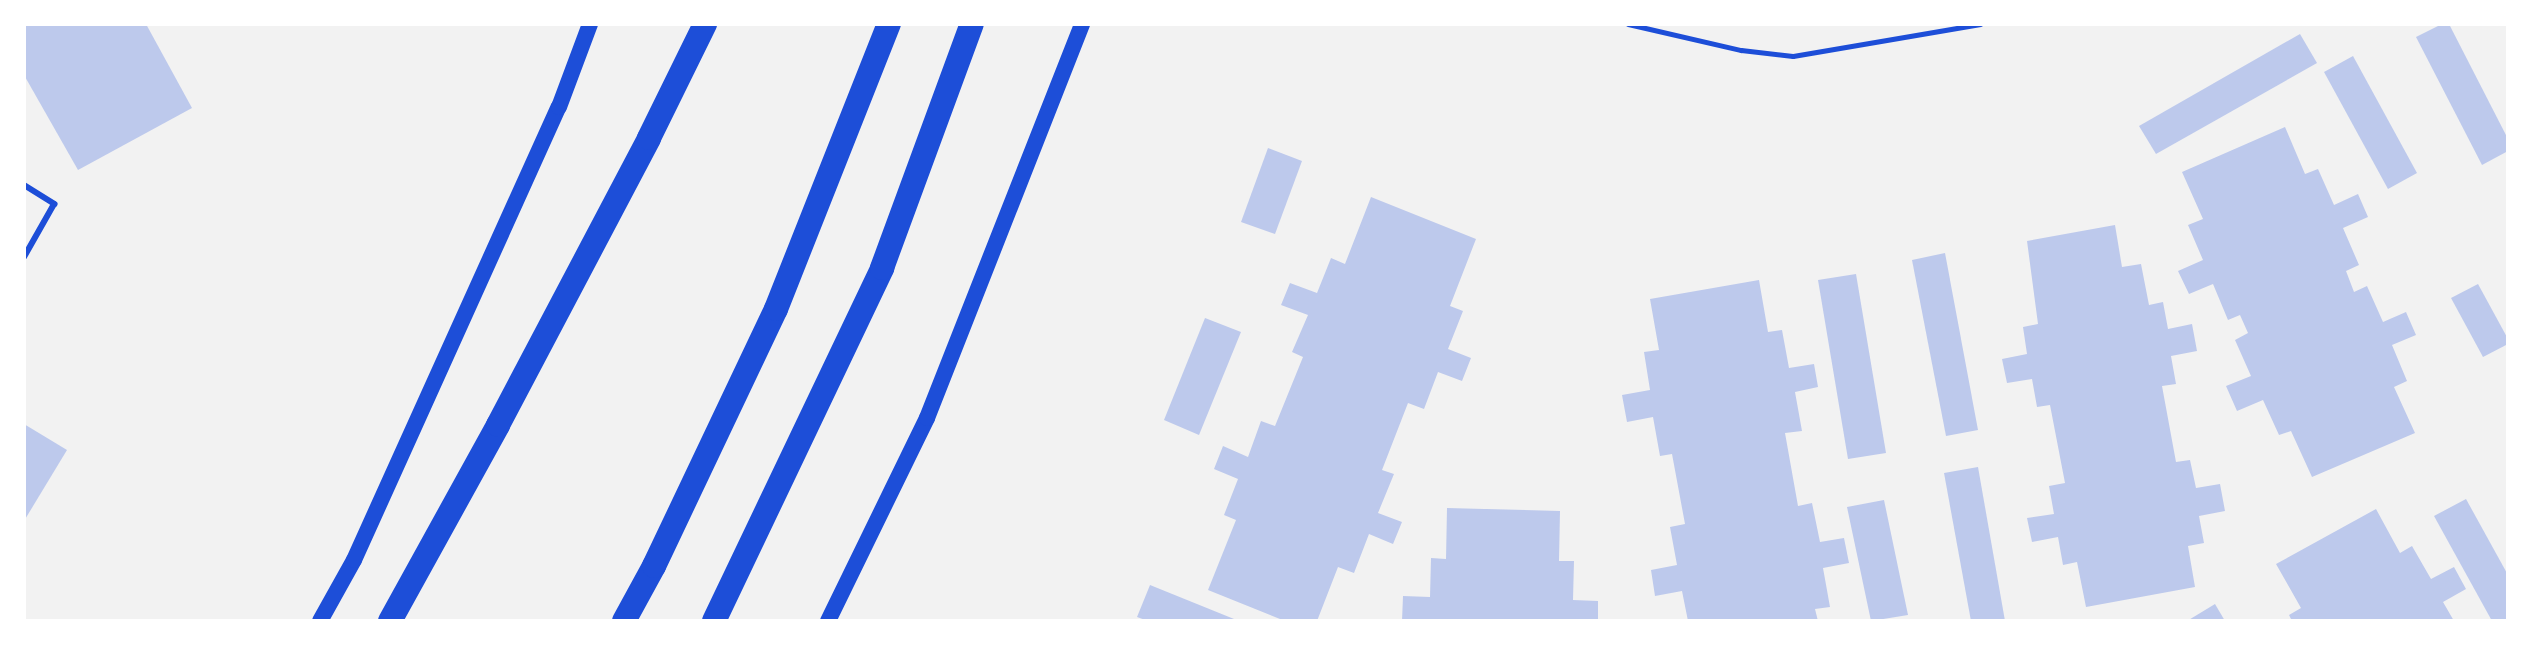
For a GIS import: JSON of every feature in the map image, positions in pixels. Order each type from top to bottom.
[{"type":"highway","points":[[390,621],[513,398],[705,24]]},
{"type":"highway","points":[[624,621],[654,566],[776,309],[889,24]]},
{"type":"highway","points":[[714,621],[882,268],[972,24]]},
{"type":"main road","points":[[320,621],[354,560],[546,135],[590,24]]},
{"type":"main road","points":[[828,621],[927,418],[1082,24]]},
{"type":"lane","points":[[24,185],[54,204],[24,257]]},
{"type":"path","points":[[1628,24],[1741,50],[1793,56],[1980,24]]},
{"type":"building","points":[[24,24],[146,24],[192,108],[78,170],[24,75]]},
{"type":"building","points":[[2442,24],[2449,24],[2508,139],[2508,151],[2482,165],[2416,37]]},
{"type":"building","points":[[2300,34],[2317,63],[2156,154],[2139,126]]},
{"type":"building","points":[[2353,56],[2417,173],[2388,189],[2324,72]]},
{"type":"building","points":[[2285,127],[2305,174],[2318,169],[2334,205],[2358,194],[2368,217],[2343,228],[2359,265],[2346,271],[2354,292],[2367,286],[2383,322],[2406,312],[2416,335],[2392,345],[2407,381],[2394,387],[2415,433],[2312,477],[2291,431],[2279,435],[2263,400],[2237,411],[2226,386],[2251,376],[2235,340],[2248,333],[2240,315],[2228,320],[2213,284],[2189,294],[2178,271],[2203,260],[2188,225],[2203,219],[2182,172]]},
{"type":"building","points":[[1268,148],[1302,161],[1275,234],[1241,222]]},
{"type":"building","points":[[1371,197],[1476,239],[1450,306],[1463,311],[1448,349],[1471,358],[1462,381],[1438,372],[1424,409],[1408,403],[1382,470],[1394,474],[1378,513],[1402,522],[1393,544],[1369,534],[1354,573],[1338,567],[1317,621],[1285,621],[1208,590],[1236,520],[1224,515],[1238,479],[1214,469],[1223,446],[1248,457],[1261,421],[1275,426],[1303,357],[1292,352],[1308,315],[1281,305],[1290,283],[1317,293],[1331,258],[1345,264]]},
{"type":"building","points":[[2115,225],[2122,267],[2141,264],[2149,305],[2163,302],[2168,329],[2192,324],[2197,351],[2171,356],[2176,384],[2162,386],[2176,462],[2190,460],[2196,488],[2220,484],[2225,511],[2199,516],[2204,543],[2188,546],[2195,587],[2086,607],[2077,562],[2063,565],[2058,537],[2032,542],[2027,518],[2054,514],[2049,486],[2065,483],[2050,405],[2037,407],[2032,379],[2007,383],[2002,359],[2027,354],[2023,327],[2038,324],[2027,241]]},
{"type":"building","points":[[1945,253],[1978,430],[1946,436],[1912,260]]},
{"type":"building","points":[[1856,274],[1886,453],[1848,459],[1818,280]]},
{"type":"building","points":[[1759,280],[1768,332],[1782,330],[1789,368],[1814,364],[1818,387],[1795,392],[1802,431],[1785,433],[1798,506],[1812,503],[1820,542],[1844,538],[1849,563],[1823,568],[1830,607],[1815,609],[1818,621],[1688,621],[1682,591],[1655,596],[1651,570],[1677,565],[1670,527],[1685,524],[1672,454],[1660,456],[1653,417],[1627,422],[1622,395],[1650,390],[1644,352],[1659,350],[1650,299]]},
{"type":"building","points":[[2478,284],[2508,339],[2508,344],[2483,357],[2451,298]]},
{"type":"building","points":[[1205,318],[1241,332],[1199,435],[1164,420]]},
{"type":"building","points":[[24,424],[67,450],[24,521]]},
{"type":"building","points":[[1978,467],[2005,621],[1971,621],[1944,473]]},
{"type":"building","points":[[2466,499],[2508,575],[2508,621],[2492,621],[2434,516]]},
{"type":"building","points":[[1884,500],[1908,615],[1871,621],[1847,507]]},
{"type":"building","points":[[1447,508],[1560,511],[1559,561],[1574,561],[1573,600],[1598,601],[1598,621],[1402,621],[1403,596],[1430,597],[1431,558],[1446,559]]},
{"type":"building","points":[[2376,509],[2400,553],[2412,546],[2431,579],[2454,567],[2466,589],[2443,602],[2454,621],[2292,621],[2289,615],[2301,608],[2276,564]]},
{"type":"building","points":[[1150,585],[1239,621],[1148,621],[1137,617]]},
{"type":"building","points":[[2215,604],[2225,621],[2187,621]]}]
